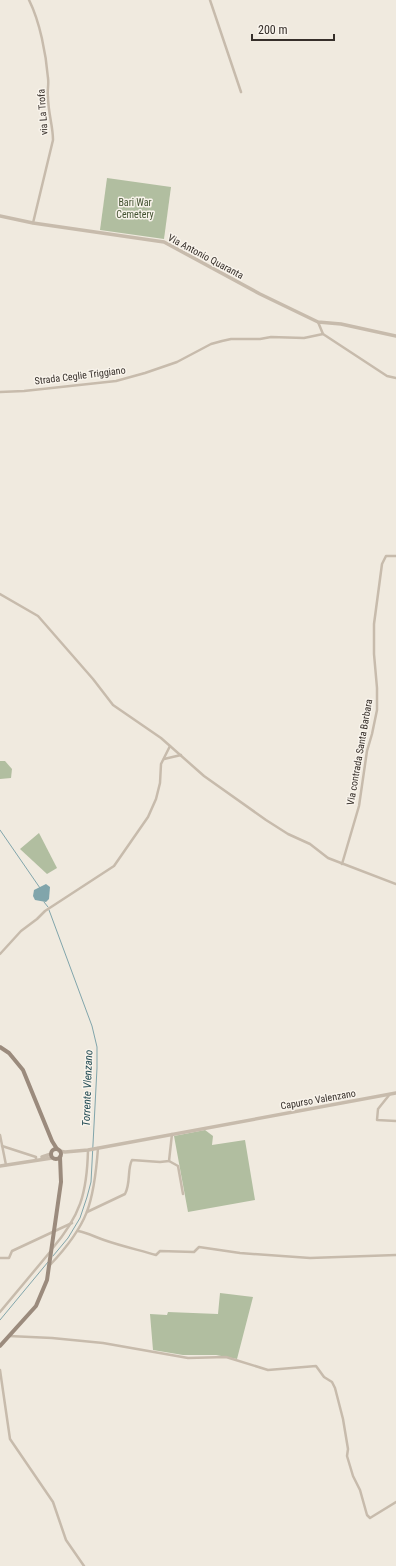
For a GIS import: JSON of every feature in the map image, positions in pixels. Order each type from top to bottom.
[{"type":"main road","points":[[0,1047],[9,1053],[23,1070],[52,1141],[60,1166],[61,1182],[50,1265],[43,1292],[36,1306],[0,1346]]},
{"type":"street","name":"via La Trofa","points":[[28,0],[37,21],[47,66],[48,97],[53,133],[33,223]]},
{"type":"street","points":[[210,0],[241,92]]},
{"type":"street","name":"Via Antonio Quaranta","points":[[0,216],[33,223],[164,242],[260,294],[318,322],[341,324],[396,336]]},
{"type":"street","points":[[318,322],[323,334],[352,355],[387,376],[396,378]]},
{"type":"street","name":"Strada Ceglie Triggiano","points":[[0,392],[116,381],[177,362],[211,344],[227,340],[260,339],[271,337],[304,338],[323,334]]},
{"type":"street","name":"Via contrada Santa Barbara","points":[[342,864],[359,806],[367,751],[377,710],[374,624],[382,564],[386,556],[396,556]]},
{"type":"street","points":[[0,594],[38,616],[93,679],[113,705],[145,726],[182,755],[204,776],[266,820],[288,834],[310,844],[328,858],[396,884]]},
{"type":"street","points":[[0,954],[21,931],[46,910],[114,866],[148,817],[156,799],[160,783],[161,764],[170,746]]},
{"type":"street","points":[[164,759],[182,755]]},
{"type":"street","name":"Capurso Valenzano","points":[[0,1166],[56,1154],[97,1149],[243,1120],[396,1093]]},
{"type":"street","points":[[390,1094],[378,1109],[376,1119],[378,1121],[396,1121]]},
{"type":"street","points":[[169,1161],[172,1134]]},
{"type":"street","points":[[0,1135],[6,1165]]},
{"type":"street","points":[[2,1146],[36,1157],[37,1159]]},
{"type":"street","points":[[50,1265],[78,1231],[87,1212],[95,1182],[97,1149]]},
{"type":"street","points":[[0,1312],[52,1251],[72,1223],[82,1200],[85,1187],[88,1150]]},
{"type":"street","points":[[87,1212],[125,1194],[130,1177],[130,1162],[132,1160],[160,1162],[169,1161],[178,1166],[183,1194]]},
{"type":"street","points":[[0,1258],[9,1258],[12,1251],[72,1223]]},
{"type":"street","points":[[78,1231],[94,1235],[99,1239],[156,1255],[160,1251],[194,1252],[199,1247],[240,1253],[310,1258],[396,1255]]},
{"type":"street","points":[[9,1336],[103,1342],[188,1358],[226,1357],[268,1370],[316,1366],[324,1377],[332,1382],[335,1388],[344,1419],[348,1449],[347,1456],[353,1476],[360,1490],[367,1514],[370,1518],[396,1502]]},
{"type":"street","points":[[0,1370],[10,1439],[53,1502],[63,1534],[84,1566]]},
{"type":"green space","name":"Bari War Cemetery","points":[[107,178],[171,187],[164,239],[100,230]]},
{"type":"green space","points":[[0,761],[5,761],[12,769],[11,778],[0,779]]},
{"type":"green space","points":[[39,833],[57,868],[47,874],[20,849]]},
{"type":"green space","points":[[205,1130],[213,1136],[212,1145],[245,1140],[255,1200],[188,1212],[174,1136]]},
{"type":"green space","points":[[220,1293],[253,1297],[237,1359],[216,1355],[183,1355],[153,1350],[150,1314],[167,1315],[168,1312],[218,1314]]},
{"type":"water","points":[[46,884],[50,887],[49,899],[46,902],[35,900],[33,896],[34,890]]},
{"type":"waterway","name":"Torrente Vlenzano","points":[[0,830],[40,888]]},
{"type":"waterway","name":"Torrente Vlenzano","points":[[44,902],[48,907]]},
{"type":"waterway","name":"Torrente Vlenzano","points":[[49,910],[92,1026],[97,1047],[91,1182],[80,1218],[68,1238],[53,1256]]},
{"type":"waterway","name":"Torrente Vlenzano","points":[[0,1320],[48,1262]]}]
